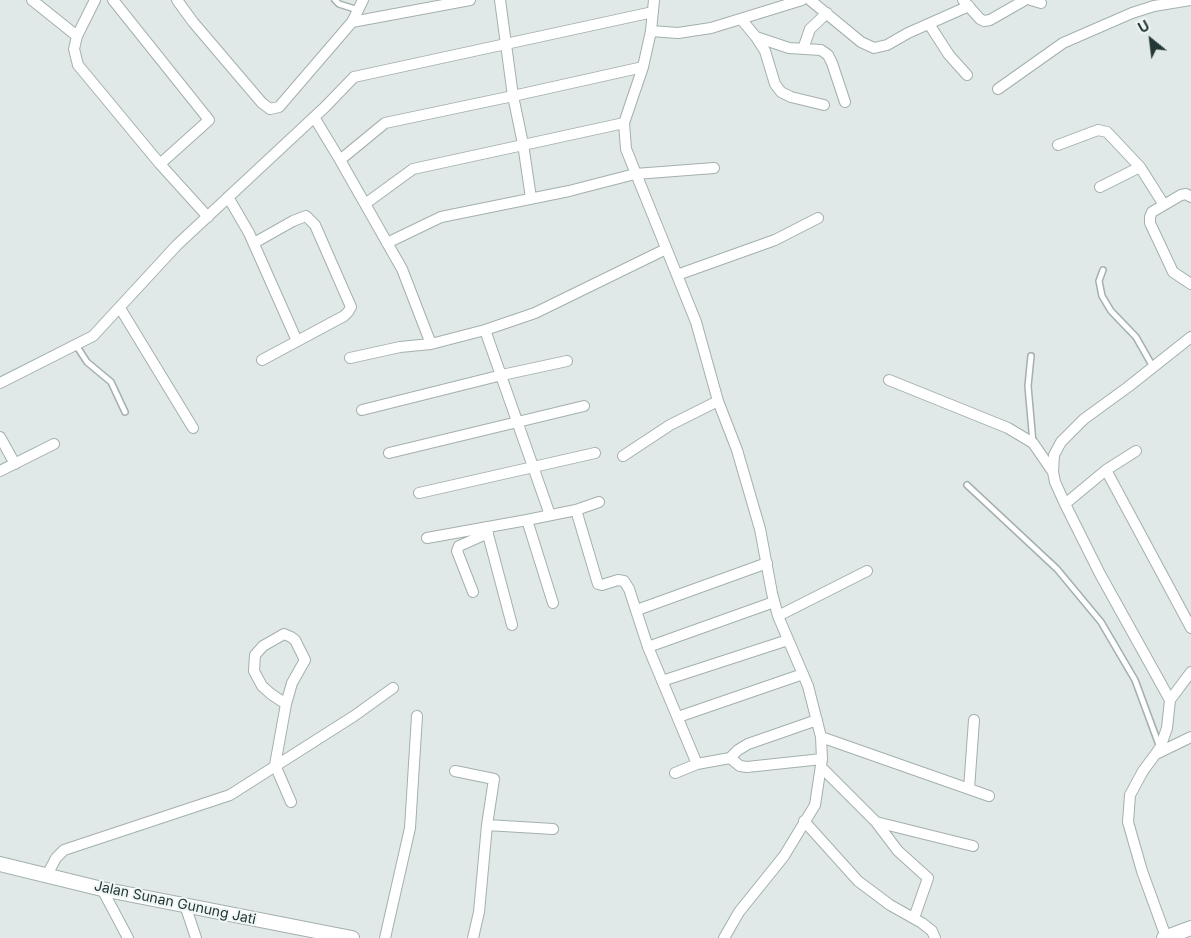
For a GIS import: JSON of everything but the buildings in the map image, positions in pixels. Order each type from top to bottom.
[{"type":"street","points":[[32,0],[77,36]]},
{"type":"street","points":[[95,0],[77,36],[74,49],[78,65],[160,164],[208,217]]},
{"type":"street","points":[[113,0],[209,120],[160,164]]},
{"type":"street","points":[[177,0],[192,22],[262,103],[270,109],[279,107],[352,22],[363,0]]},
{"type":"street","points":[[352,22],[470,0]]},
{"type":"street","points":[[500,0],[513,96],[523,144],[531,198]]},
{"type":"street","points":[[654,0],[651,31],[643,66],[624,123],[626,149],[696,322],[718,401],[747,481],[760,529],[778,616],[803,674],[821,737],[821,763],[815,805],[784,856],[739,912],[724,938]]},
{"type":"street","points":[[651,31],[678,33],[711,28],[802,0]]},
{"type":"street","points":[[810,0],[861,42],[874,48],[887,45],[966,3],[984,21],[990,20],[1025,0]]},
{"type":"street","points":[[1030,0],[1041,3]]},
{"type":"street","points":[[998,89],[1064,43],[1154,6],[1191,0]]},
{"type":"street","points":[[0,382],[93,336],[177,245],[354,77],[653,12]]},
{"type":"street","points":[[803,49],[810,29],[827,13]]},
{"type":"street","points":[[741,19],[756,37],[764,51],[775,84],[781,92],[791,97],[824,105]]},
{"type":"street","points":[[929,24],[949,55],[967,75]]},
{"type":"street","points":[[756,37],[789,48],[822,50],[828,55],[845,102]]},
{"type":"street","points":[[340,160],[384,122],[513,96],[643,66]]},
{"type":"street","points":[[314,117],[402,269],[431,344]]},
{"type":"street","points":[[365,204],[414,169],[624,123]]},
{"type":"street","points":[[1058,145],[1098,130],[1108,132],[1140,166],[1164,204]]},
{"type":"street","points":[[1100,187],[1140,166]]},
{"type":"street","points":[[388,243],[441,218],[569,191],[635,174],[714,168]]},
{"type":"street","points":[[1191,197],[1186,194],[1181,195],[1164,204],[1152,212],[1150,223],[1173,272],[1191,284]]},
{"type":"street","points":[[228,197],[254,243],[296,341]]},
{"type":"street","points":[[254,243],[293,221],[306,216],[315,226],[351,307],[344,316],[262,360]]},
{"type":"street","points":[[677,275],[775,240],[818,218]]},
{"type":"street","points":[[350,358],[400,347],[431,344],[486,330],[535,314],[666,249]]},
{"type":"street","points":[[120,308],[193,428]]},
{"type":"street","points":[[486,330],[550,515]]},
{"type":"street","points":[[1170,700],[1104,582],[1065,504],[1055,482],[1053,472],[1054,455],[1061,442],[1084,419],[1191,337]]},
{"type":"street","points":[[362,410],[567,361]]},
{"type":"street","points":[[889,380],[1008,428],[1033,443],[1053,472]]},
{"type":"street","points":[[623,456],[670,425],[718,401]]},
{"type":"street","points":[[389,452],[584,406]]},
{"type":"street","points":[[0,438],[15,464]]},
{"type":"street","points":[[0,471],[54,444]]},
{"type":"street","points":[[1065,504],[1106,470],[1136,451]]},
{"type":"street","points":[[420,493],[595,453]]},
{"type":"street","points":[[1106,470],[1191,628]]},
{"type":"street","points":[[427,538],[487,530],[576,510],[599,502]]},
{"type":"street","points":[[576,510],[598,584],[602,585],[618,580],[624,581],[630,589],[648,647],[697,764]]},
{"type":"street","points":[[528,520],[553,603]]},
{"type":"street","points":[[473,592],[457,551],[459,546],[487,530]]},
{"type":"street","points":[[487,530],[512,625]]},
{"type":"street","points":[[637,610],[767,564]]},
{"type":"street","points":[[778,616],[867,571]]},
{"type":"street","points":[[648,647],[774,602]]},
{"type":"street","points":[[286,704],[262,686],[254,671],[255,655],[263,646],[284,634],[291,636],[305,660],[292,683],[286,704],[275,765],[292,802]]},
{"type":"street","points":[[662,682],[788,640]]},
{"type":"street","points":[[1191,672],[1170,700],[1167,728],[1159,750],[1143,771],[1130,796],[1128,822],[1142,871],[1165,938],[1191,928]]},
{"type":"street","points":[[678,717],[803,674]]},
{"type":"street","points":[[47,875],[56,858],[64,850],[230,795],[354,716],[392,688]]},
{"type":"street","points":[[385,938],[410,828],[417,716]]},
{"type":"street","points":[[675,773],[697,764],[730,758],[748,744],[817,720]]},
{"type":"street","points":[[969,789],[974,720]]},
{"type":"street","points":[[821,737],[989,796]]},
{"type":"street","points":[[1159,750],[1191,737]]},
{"type":"street","points":[[730,758],[740,766],[747,767],[821,763]]},
{"type":"street","points":[[821,763],[876,822],[898,851],[928,878],[914,918]]},
{"type":"street","points":[[455,770],[494,779],[487,825],[479,912],[473,938]]},
{"type":"street","points":[[804,822],[858,881],[890,906],[914,918],[932,931],[935,938]]},
{"type":"street","points":[[876,822],[973,846]]},
{"type":"street","points":[[487,825],[553,830]]},
{"type":"street","name":"Jalan Sunan Gunung Jati","points":[[0,864],[102,889],[325,936],[352,938]]},
{"type":"street","points":[[102,889],[128,938]]},
{"type":"street","points":[[185,905],[196,938]]},
{"type":"lane","points":[[335,0],[339,4],[358,10]]},
{"type":"lane","points":[[1103,270],[1099,282],[1102,296],[1111,311],[1136,337],[1153,367]]},
{"type":"lane","points":[[76,345],[87,362],[111,382],[125,412]]},
{"type":"lane","points":[[1031,356],[1028,386],[1033,443]]},
{"type":"lane","points":[[967,485],[1057,569],[1101,622],[1135,680],[1159,750]]}]
